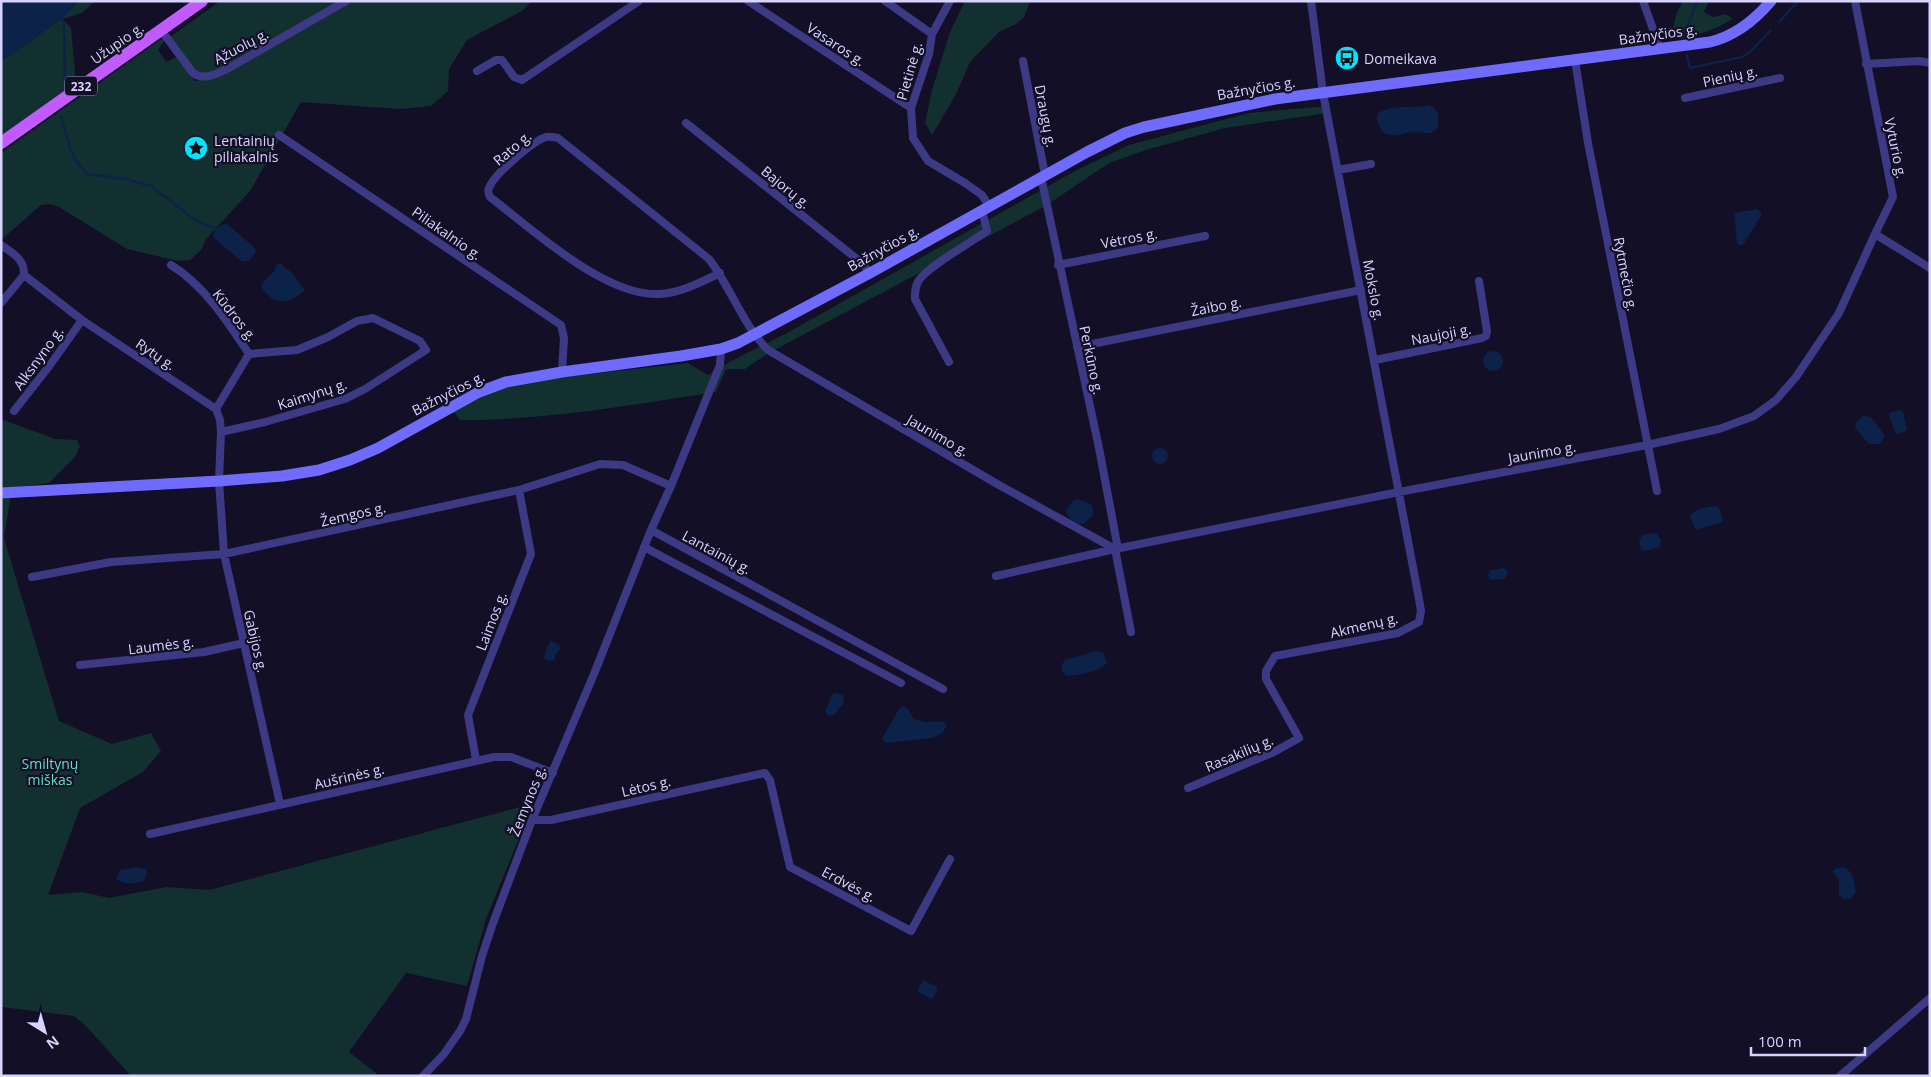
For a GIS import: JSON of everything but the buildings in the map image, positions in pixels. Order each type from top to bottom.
[{"type":"main road","name":"Užupio g.","points":[[1,143],[202,1]]},
{"type":"main road","name":"Bažnyčios g.","points":[[1,493],[282,476],[335,466],[378,448],[491,387],[521,379],[562,372],[721,349],[755,335],[1043,176],[1107,142],[1144,127],[1248,104],[1710,42],[1728,36],[1752,21],[1770,1]]},
{"type":"street","name":"Ąžuolų g.","points":[[161,30],[193,73],[201,77],[210,76],[227,69],[346,1]]},
{"type":"street","points":[[478,71],[496,60],[502,60],[514,77],[522,80],[639,1]]},
{"type":"street","name":"Vasaros g.","points":[[748,1],[911,108]]},
{"type":"street","points":[[885,1],[932,34]]},
{"type":"street","name":"Pietinė g.","points":[[950,1],[932,34],[929,54],[911,108],[914,138],[928,161],[982,195],[985,208]]},
{"type":"street","name":"Mokslo g.","points":[[1311,1],[1323,93],[1399,492]]},
{"type":"street","points":[[1643,1],[1660,49]]},
{"type":"street","name":"Vyturio g.","points":[[1855,1],[1893,197],[1876,234]]},
{"type":"street","name":"Rytmečio g.","points":[[1575,60],[1588,143],[1657,491]]},
{"type":"street","points":[[1866,64],[1919,61],[1930,63]]},
{"type":"street","name":"Draugų g.","points":[[1023,62],[1043,176]]},
{"type":"street","name":"Pienių g.","points":[[1685,98],[1780,78]]},
{"type":"street","name":"Bajorų g.","points":[[686,123],[862,263],[870,273]]},
{"type":"street","name":"Piliakalnio g.","points":[[279,135],[561,324],[564,338],[562,372]]},
{"type":"street","name":"Rato g.","points":[[720,273],[690,286],[661,294],[635,292],[587,271],[490,197],[488,192],[490,186],[511,162],[539,141],[546,137],[558,138],[698,249],[720,273],[755,335]]},
{"type":"street","points":[[1338,170],[1371,164]]},
{"type":"street","name":"Perkūno g.","points":[[1043,176],[1058,265],[1099,448],[1131,632]]},
{"type":"street","points":[[949,362],[915,299],[914,290],[919,280],[928,271],[987,231],[985,208]]},
{"type":"street","points":[[1876,234],[1930,268]]},
{"type":"street","name":"Jaunimo g.","points":[[996,576],[1116,549],[1399,492],[1648,445],[1718,429],[1754,416],[1776,400],[1796,377],[1839,312],[1876,234]]},
{"type":"street","name":"Vėtros g.","points":[[1058,265],[1205,236]]},
{"type":"street","points":[[1,245],[21,261],[24,275],[1,303]]},
{"type":"street","name":"Kūdros g.","points":[[171,265],[186,274],[218,308],[250,354],[297,350],[328,337],[358,321],[373,318],[400,330]]},
{"type":"street","name":"Rytų g.","points":[[24,275],[82,320],[216,409]]},
{"type":"street","name":"Naujoji g.","points":[[1375,360],[1486,336],[1487,331],[1479,281]]},
{"type":"street","name":"Žaibo g.","points":[[1077,347],[1361,290]]},
{"type":"street","name":"Alksnyno g.","points":[[14,411],[82,320]]},
{"type":"street","name":"Kaimynų g.","points":[[221,432],[265,422],[345,399],[366,389],[426,350],[420,340],[400,330]]},
{"type":"street","name":"Jaunimo g.","points":[[755,335],[776,356],[999,485],[1116,549]]},
{"type":"street","points":[[651,530],[720,365],[721,349]]},
{"type":"street","points":[[219,481],[221,432],[220,420],[216,409],[250,354]]},
{"type":"street","name":"Žemgos g.","points":[[32,577],[111,562],[224,554],[519,490],[600,464],[623,465],[671,486]]},
{"type":"street","name":"Gabijos g.","points":[[219,481],[224,554],[280,804]]},
{"type":"street","name":"Laimos g.","points":[[476,760],[468,715],[530,554],[519,490]]},
{"type":"street","name":"Akmenų g.","points":[[1299,738],[1266,680],[1266,671],[1275,656],[1398,633],[1419,622],[1419,598],[1399,492]]},
{"type":"street","name":"Žemynos g.","points":[[423,1076],[444,1054],[460,1032],[493,923],[532,820],[594,674],[651,530]]},
{"type":"street","name":"Lantainių g.","points":[[651,530],[943,689]]},
{"type":"street","points":[[644,548],[901,683]]},
{"type":"street","name":"Laumės g.","points":[[80,665],[108,664],[204,652],[244,643]]},
{"type":"street","name":"Rasakilių g.","points":[[1188,788],[1288,746],[1299,738]]},
{"type":"street","name":"Aušrinės g.","points":[[150,834],[476,760],[511,757],[553,772]]},
{"type":"street","name":"Lėtos g.","points":[[532,820],[551,820],[765,773]]},
{"type":"street","name":"Erdvės g.","points":[[765,773],[770,780],[790,867],[911,931],[950,859]]},
{"type":"street","points":[[1840,1076],[1930,998]]},
{"type":"green space","points":[[79,1],[95,1],[82,13],[63,19],[71,28],[76,84],[1,135],[1,60],[62,18]]},
{"type":"green space","points":[[220,1],[343,1],[231,65],[208,74],[199,73],[170,37]]},
{"type":"green space","points":[[351,1],[532,1],[522,11],[467,40],[449,69],[448,91],[431,106],[399,109],[301,102],[250,191],[206,239],[201,250],[190,260],[178,261],[127,249],[59,207],[50,204],[41,205],[1,240],[1,153],[163,38],[165,40],[158,50],[166,62],[177,57],[195,81],[209,78],[263,52]]},
{"type":"green space","points":[[965,1],[1030,1],[1024,17],[1016,24],[999,32],[970,62],[956,94],[932,135],[925,123],[932,90],[950,32]]},
{"type":"green space","points":[[1683,1],[1709,1],[1704,12],[1713,17],[1726,14],[1733,19],[1703,33],[1670,40],[1677,12]]},
{"type":"green space","points":[[1326,106],[1327,113],[1225,128],[1146,150],[1109,163],[1047,205],[767,354],[745,369],[726,369],[716,392],[557,415],[460,420],[454,412],[480,397],[508,387],[564,377],[688,363],[708,375],[787,333],[1075,171],[1129,145],[1249,113]]},
{"type":"green space","name":"Smiltynų miškas","points":[[1,419],[55,439],[77,440],[80,446],[75,457],[49,483],[12,488],[4,538],[59,721],[112,744],[151,733],[161,751],[143,772],[80,808],[48,895],[82,892],[109,898],[166,887],[209,890],[524,806],[528,808],[524,826],[486,919],[467,986],[406,973],[349,1052],[376,1073],[377,1076],[131,1076],[86,1026],[74,1016],[1,1007]]},
{"type":"water","points":[[1,1],[79,1],[62,18],[1,60]]},
{"type":"water","points":[[1428,105],[1435,108],[1438,115],[1438,127],[1433,132],[1390,135],[1382,132],[1377,120],[1377,114],[1382,111]]},
{"type":"water","points":[[1757,209],[1761,216],[1743,245],[1739,245],[1737,243],[1734,213]]},
{"type":"water","points":[[227,224],[254,247],[256,252],[250,260],[242,262],[213,237],[217,228]]},
{"type":"water","points":[[280,263],[293,274],[305,290],[293,299],[285,301],[272,298],[265,293],[261,286],[274,271],[277,264]]},
{"type":"water","points":[[1493,351],[1500,354],[1503,361],[1500,368],[1493,371],[1486,368],[1483,361],[1486,354]]},
{"type":"water","points":[[1900,410],[1903,412],[1907,430],[1896,434],[1889,415],[1891,412]]},
{"type":"water","points":[[1864,415],[1872,418],[1885,436],[1880,444],[1869,444],[1855,428],[1856,422]]},
{"type":"water","points":[[1160,448],[1168,456],[1160,464],[1152,456]]},
{"type":"water","points":[[1077,499],[1091,504],[1093,509],[1093,515],[1084,524],[1078,524],[1073,521],[1066,511],[1071,503]]},
{"type":"water","points":[[1718,506],[1720,509],[1723,522],[1696,530],[1690,517],[1692,514],[1701,509]]},
{"type":"water","points":[[1656,533],[1661,539],[1660,547],[1644,551],[1641,549],[1639,541],[1642,535]]},
{"type":"water","points":[[1504,568],[1508,571],[1506,577],[1491,580],[1488,575],[1491,570]]},
{"type":"water","points":[[551,641],[558,644],[561,648],[555,655],[555,660],[548,661],[544,656]]},
{"type":"water","points":[[1096,651],[1103,652],[1107,662],[1104,665],[1094,671],[1083,674],[1067,676],[1063,673],[1061,666],[1065,660]]},
{"type":"water","points":[[838,693],[844,696],[843,704],[834,715],[828,716],[825,710],[829,704],[829,699],[833,694]]},
{"type":"water","points":[[903,706],[908,709],[914,719],[925,722],[944,722],[947,726],[942,733],[932,738],[885,743],[882,739],[899,709]]},
{"type":"water","points":[[137,867],[146,869],[147,873],[144,881],[130,883],[116,879],[120,870]]},
{"type":"water","points":[[1842,867],[1852,874],[1854,881],[1856,893],[1850,899],[1844,899],[1839,895],[1839,881],[1833,871]]},
{"type":"water","points":[[923,980],[937,987],[937,991],[932,999],[917,991]]},
{"type":"waterway","points":[[1686,30],[1697,1]]},
{"type":"waterway","points":[[1779,22],[1798,1]]},
{"type":"waterway","points":[[62,18],[64,25],[65,84]]},
{"type":"waterway","points":[[1687,55],[1690,68],[1742,57],[1750,52],[1771,30]]},
{"type":"waterway","points":[[61,116],[71,151],[87,174],[126,179],[151,186],[195,220],[216,229]]},
{"type":"place","name":"Domeikava","points":[[1347,58]]},
{"type":"place","name":"Lentainių piliakalnis","points":[[196,148]]}]
